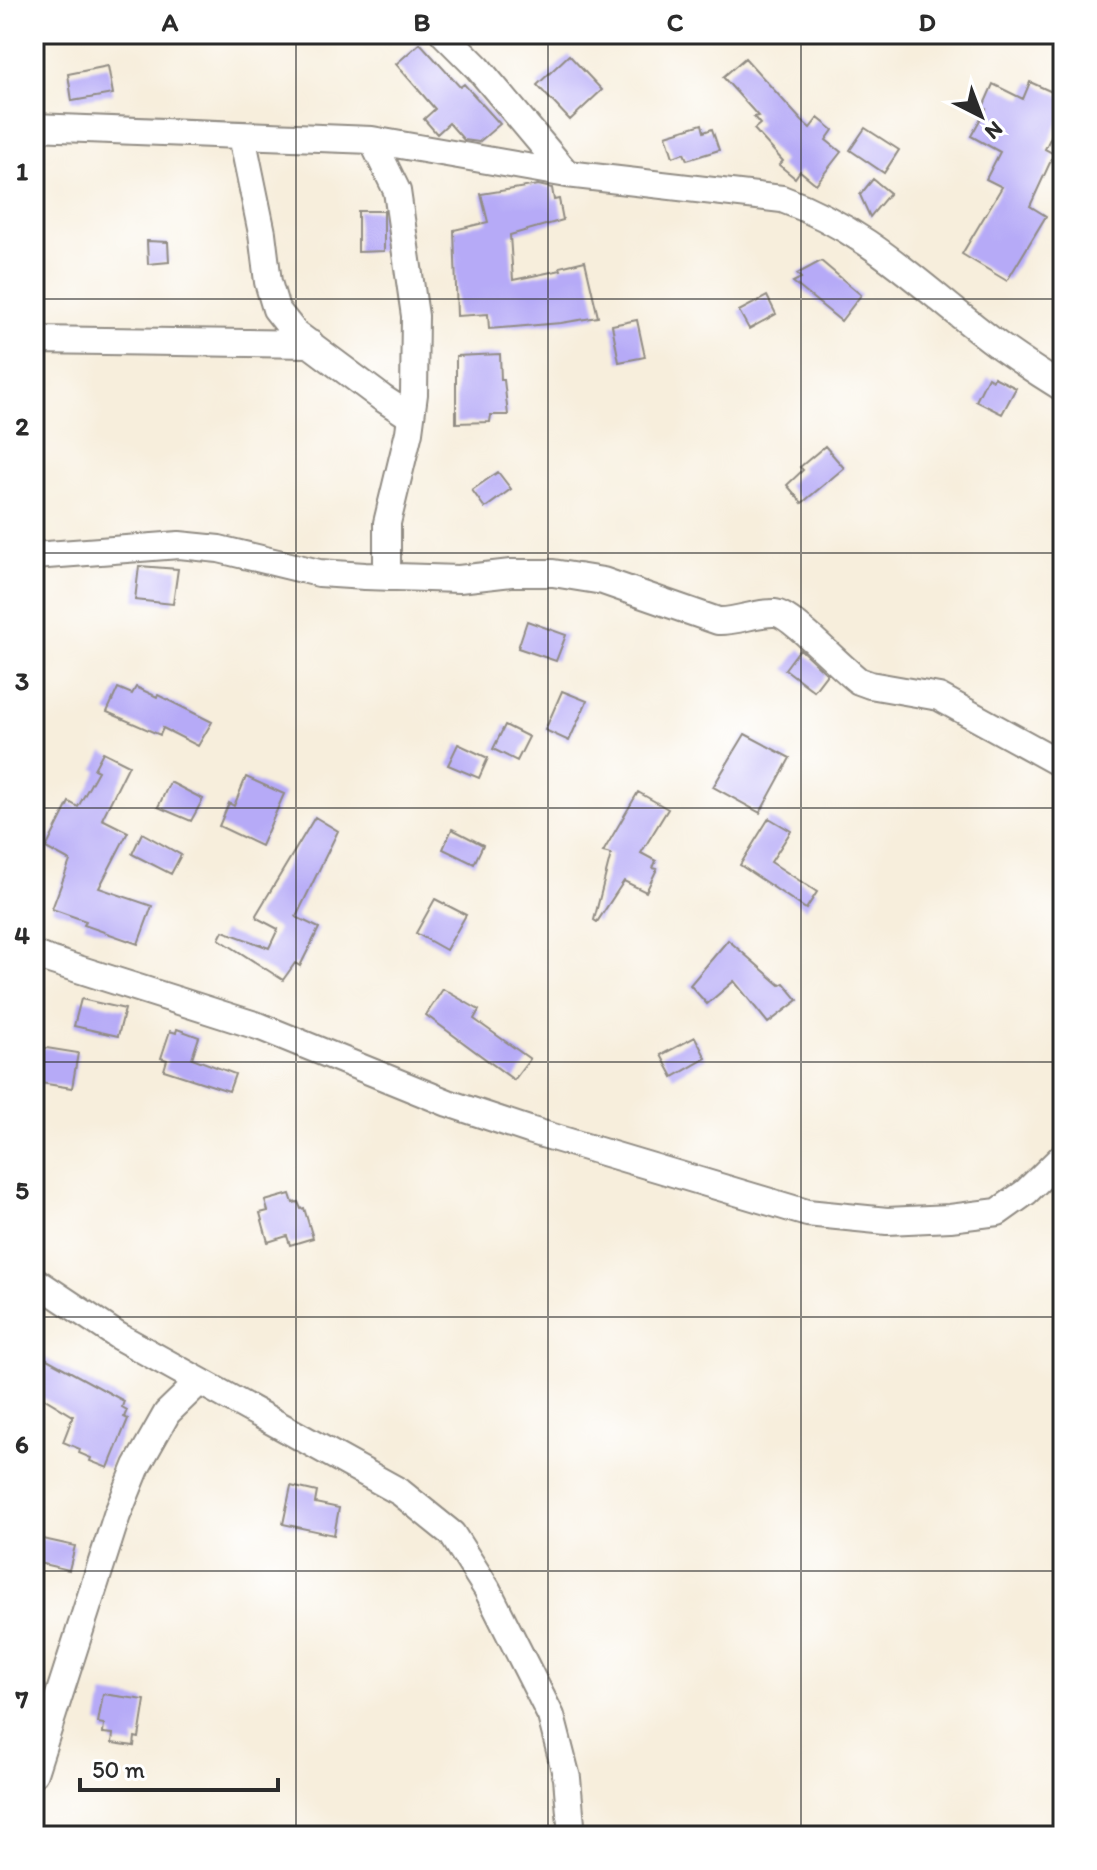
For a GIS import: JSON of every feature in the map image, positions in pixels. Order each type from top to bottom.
[{"type":"street","points":[[444,34],[478,68],[567,174]]},
{"type":"street","points":[[34,127],[242,136],[307,135],[372,140],[567,174],[782,199],[815,211],[888,255],[1001,346],[1063,388]]},
{"type":"street","points":[[242,136],[262,233],[270,295],[285,323],[411,417]]},
{"type":"street","points":[[372,140],[397,191],[415,316],[414,394],[387,523],[387,577]]},
{"type":"street","points":[[34,340],[311,344]]},
{"type":"street","points":[[34,556],[179,545],[219,549],[319,573],[459,579],[511,573],[553,573],[603,581],[718,621],[775,613],[782,615],[859,681],[939,697],[1063,765]]},
{"type":"street","points":[[34,955],[261,1027],[448,1103],[589,1150],[807,1213],[887,1221],[998,1212],[1026,1192],[1063,1156]]},
{"type":"street","points":[[34,1280],[118,1336],[400,1492],[452,1534],[487,1589],[551,1716],[567,1778],[572,1836]]},
{"type":"street","points":[[34,1773],[43,1715],[137,1466],[167,1413],[199,1382]]},
{"type":"building","points":[[420,43],[460,87],[464,84],[500,124],[479,142],[464,140],[449,123],[437,134],[424,119],[435,109],[396,64]]},
{"type":"building","points":[[569,55],[602,90],[570,120],[537,85]]},
{"type":"building","points":[[745,58],[810,128],[818,118],[833,130],[826,140],[841,152],[816,184],[800,171],[795,178],[779,165],[783,161],[754,129],[760,124],[754,117],[758,116],[723,77]]},
{"type":"building","points":[[108,66],[113,94],[72,101],[68,74]]},
{"type":"building","points":[[1030,82],[1063,97],[1063,112],[1045,149],[1054,154],[1030,206],[1046,216],[1007,281],[962,254],[1002,187],[986,179],[1000,152],[971,136],[986,109],[983,107],[993,84],[1023,99]]},
{"type":"building","points":[[702,124],[704,132],[712,129],[719,150],[687,160],[684,153],[673,157],[666,135]]},
{"type":"building","points":[[865,128],[899,150],[884,173],[850,150]]},
{"type":"building","points":[[873,179],[890,193],[870,217],[860,195]]},
{"type":"building","points":[[538,185],[552,188],[554,200],[559,199],[563,220],[510,235],[513,280],[561,270],[560,267],[585,261],[598,317],[489,329],[488,314],[457,316],[454,230],[488,222],[481,194]]},
{"type":"building","points":[[358,211],[384,211],[384,251],[358,252]]},
{"type":"building","points":[[147,241],[168,242],[169,262],[148,264]]},
{"type":"building","points":[[821,261],[861,295],[841,321],[793,282],[801,278],[797,274]]},
{"type":"building","points":[[767,296],[776,314],[749,329],[739,311]]},
{"type":"building","points":[[637,320],[645,357],[619,362],[612,325]]},
{"type":"building","points":[[500,354],[508,415],[491,415],[490,422],[456,423],[456,356]]},
{"type":"building","points":[[988,377],[1016,388],[1002,414],[976,401]]},
{"type":"building","points":[[825,446],[844,468],[802,503],[787,485],[803,470],[800,467]]},
{"type":"building","points":[[498,472],[511,489],[485,508],[472,490]]},
{"type":"building","points":[[139,566],[178,569],[173,604],[135,600]]},
{"type":"building","points":[[527,621],[566,635],[556,661],[518,648]]},
{"type":"building","points":[[800,649],[827,674],[814,691],[785,669]]},
{"type":"building","points":[[136,687],[212,722],[198,746],[163,728],[160,735],[107,712],[118,688],[132,694]]},
{"type":"building","points":[[562,691],[587,701],[569,741],[545,730]]},
{"type":"building","points":[[505,725],[529,737],[517,761],[493,749]]},
{"type":"building","points":[[745,734],[790,758],[760,813],[713,787]]},
{"type":"building","points":[[458,744],[488,758],[479,778],[448,765]]},
{"type":"building","points":[[103,752],[129,765],[102,819],[128,832],[99,888],[152,906],[138,944],[84,925],[86,921],[52,909],[70,861],[46,848],[69,802],[78,807],[98,771],[94,769]]},
{"type":"building","points":[[246,777],[284,794],[261,846],[219,826],[229,803],[234,806]]},
{"type":"building","points":[[170,782],[203,799],[191,821],[158,807]]},
{"type":"building","points":[[638,792],[668,809],[641,853],[656,861],[653,868],[657,869],[646,892],[624,881],[597,922],[594,920],[611,854],[603,852]]},
{"type":"building","points":[[315,817],[338,831],[296,917],[319,928],[300,966],[295,963],[283,980],[219,939],[223,931],[269,948],[278,929],[256,915]]},
{"type":"building","points":[[769,818],[791,831],[771,862],[817,892],[806,909],[740,865]]},
{"type":"building","points":[[452,829],[483,845],[474,864],[443,849]]},
{"type":"building","points":[[142,833],[181,855],[171,874],[132,854]]},
{"type":"building","points":[[435,899],[466,915],[446,950],[416,933]]},
{"type":"building","points":[[728,940],[780,985],[784,983],[798,1000],[768,1023],[734,981],[707,1004],[690,985]]},
{"type":"building","points":[[443,989],[479,1010],[474,1019],[530,1059],[514,1080],[426,1015]]},
{"type":"building","points":[[81,999],[125,1009],[118,1036],[74,1026]]},
{"type":"building","points":[[177,1029],[199,1037],[192,1058],[235,1074],[229,1091],[164,1070],[167,1060],[161,1058],[170,1031],[176,1033]]},
{"type":"building","points":[[695,1037],[706,1058],[673,1077],[661,1055]]},
{"type":"building","points":[[34,1046],[78,1053],[72,1088],[34,1082]]},
{"type":"building","points":[[290,1194],[293,1203],[298,1202],[301,1209],[304,1208],[313,1238],[290,1245],[287,1236],[268,1242],[260,1213],[268,1211],[265,1201]]},
{"type":"building","points":[[34,1352],[124,1401],[122,1407],[127,1410],[124,1417],[128,1419],[108,1468],[90,1461],[91,1458],[79,1453],[80,1449],[63,1442],[73,1416],[40,1396],[34,1406]]},
{"type":"building","points":[[291,1486],[317,1492],[315,1503],[339,1508],[334,1535],[283,1524]]},
{"type":"building","points":[[34,1537],[75,1546],[69,1570],[34,1562]]},
{"type":"building","points":[[103,1694],[145,1700],[139,1738],[135,1737],[134,1746],[112,1743],[113,1734],[103,1733],[104,1724],[98,1723]]}]
